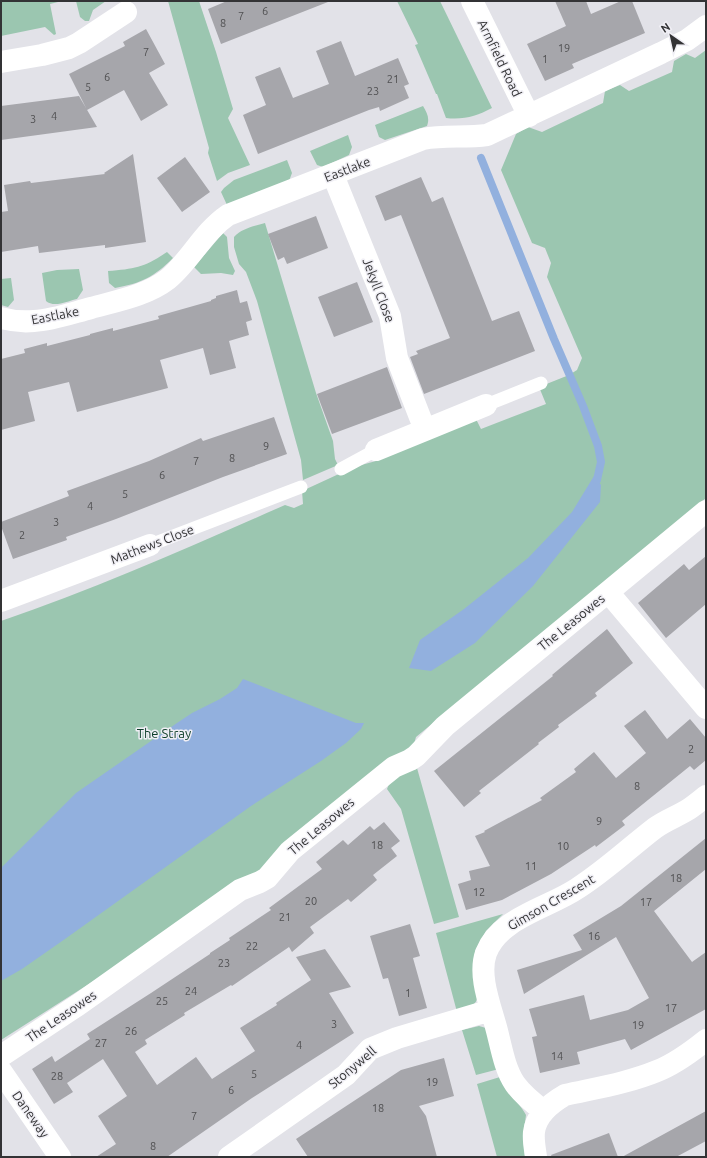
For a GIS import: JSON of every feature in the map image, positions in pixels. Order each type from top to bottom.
[{"type":"street","name":"Armfield Road","points":[[472,1],[528,116]]},
{"type":"street","points":[[1,62],[42,55],[69,48],[126,12]]},
{"type":"street","name":"Eastlake","points":[[1,318],[15,321],[44,320],[134,296],[153,289],[162,284],[175,273],[197,245],[219,222],[228,215],[423,139],[442,137],[476,137],[487,135],[661,53],[687,40],[706,26]]},
{"type":"street","name":"Jekyll Close","points":[[333,175],[390,316],[397,358],[425,430]]},
{"type":"street","points":[[376,450],[486,405]]},
{"type":"street","name":"The Leasowes","points":[[1,1056],[85,1000],[240,890],[266,878],[290,851],[394,767],[416,756],[445,726],[706,511]]},
{"type":"street","name":"Mathews Close","points":[[2,598],[150,545]]},
{"type":"street","name":"The Leasowes","points":[[608,592],[706,708]]},
{"type":"street","name":"Gimson Crescent","points":[[544,1111],[528,1099],[508,1072],[484,978],[484,962],[490,946],[500,932],[516,920],[578,888],[660,825],[689,809],[706,796]]},
{"type":"street","name":"Stonywell","points":[[229,1157],[346,1075],[370,1049],[397,1038],[492,1010]]},
{"type":"street","points":[[536,1157],[533,1133],[535,1124],[544,1111],[556,1100],[565,1095],[624,1082],[658,1071],[688,1054],[706,1040]]},
{"type":"street","name":"Daneway","points":[[1,1071],[60,1157]]},
{"type":"lane","points":[[486,405],[541,383]]},
{"type":"lane","points":[[341,470],[376,450]]},
{"type":"lane","name":"Mathews Close","points":[[150,545],[301,487]]},
{"type":"green space","points":[[1,1],[62,1],[50,4],[56,34],[54,35],[45,27],[1,36]]},
{"type":"green space","points":[[76,1],[106,1],[93,10],[89,21],[85,21],[80,17]]},
{"type":"green space","points":[[168,1],[199,1],[233,109],[228,118],[250,165],[228,173],[217,181],[208,153],[209,148]]},
{"type":"green space","points":[[397,1],[440,1],[492,108],[470,117],[446,118],[415,45],[418,44]]},
{"type":"green space","name":"The Stray","points":[[706,50],[706,498],[416,737],[414,744],[272,862],[103,975],[1,1040],[1,621],[109,581],[285,505],[294,508],[303,504],[302,491],[354,467],[376,461],[476,419],[481,429],[546,404],[539,387],[569,375],[577,370],[582,358],[547,277],[551,263],[545,248],[532,243],[501,170],[516,134],[528,127],[542,132],[603,103],[605,91],[620,85],[629,91],[672,72],[674,61],[686,54],[695,58]]},
{"type":"green space","points":[[423,106],[428,118],[427,126],[385,140],[379,137],[375,125]]},
{"type":"green space","points":[[348,135],[352,147],[349,155],[323,167],[317,165],[310,151]]},
{"type":"green space","points":[[287,160],[292,173],[289,181],[227,205],[221,192],[234,180]]},
{"type":"green space","points":[[265,223],[316,393],[333,441],[335,459],[338,465],[303,480],[301,460],[257,301],[246,272],[239,264],[234,247],[234,237],[237,234],[241,231]]},
{"type":"green space","points":[[223,233],[227,237],[229,258],[235,271],[233,275],[221,273],[201,274],[194,267]]},
{"type":"green space","points":[[167,252],[173,258],[153,275],[133,284],[115,288],[109,283],[108,271],[126,269],[146,264]]},
{"type":"green space","points":[[79,269],[83,290],[77,299],[57,304],[46,301],[42,273],[57,270]]},
{"type":"green space","points":[[11,278],[14,300],[8,307],[1,305],[1,279]]},
{"type":"green space","points":[[417,768],[459,917],[434,924],[401,809],[387,789],[391,779]]},
{"type":"green space","points":[[503,914],[486,931],[475,951],[476,1002],[457,1012],[436,933]]},
{"type":"green space","points":[[479,1026],[486,1028],[499,1069],[476,1075],[462,1030]]},
{"type":"green space","points":[[500,1077],[505,1088],[520,1105],[526,1115],[523,1138],[525,1157],[497,1157],[477,1084]]},
{"type":"water","points":[[594,476],[601,485],[600,502],[533,586],[475,643],[431,671],[409,668],[420,640],[464,609],[528,558],[572,512]]},
{"type":"water","points":[[243,679],[356,723],[364,723],[361,729],[346,743],[321,761],[251,806],[65,939],[22,969],[1,981],[1,868],[76,793],[192,713],[220,699],[237,688]]},
{"type":"building","points":[[227,1],[328,2],[221,44],[208,9]]},
{"type":"building","points":[[555,1],[586,1],[591,14],[621,1],[632,1],[645,33],[572,64],[574,68],[545,81],[527,44],[566,26]]},
{"type":"building","points":[[146,29],[165,64],[149,73],[168,105],[141,121],[124,90],[87,110],[69,74],[125,46],[123,42]]},
{"type":"building","points":[[341,41],[355,76],[398,58],[409,84],[404,86],[409,98],[380,111],[379,107],[369,110],[258,154],[243,115],[266,105],[255,77],[280,67],[293,98],[329,84],[316,51]]},
{"type":"building","points":[[79,96],[97,127],[1,140],[1,106]]},
{"type":"building","points":[[133,154],[146,242],[105,248],[105,245],[39,253],[38,246],[1,252],[1,212],[8,211],[4,185],[105,174],[104,173]]},
{"type":"building","points":[[185,157],[210,192],[182,212],[157,178]]},
{"type":"building","points":[[421,177],[432,202],[443,197],[492,321],[519,311],[535,351],[424,394],[410,357],[418,354],[416,351],[450,338],[401,215],[385,221],[375,196]]},
{"type":"building","points":[[316,216],[328,248],[287,264],[284,257],[278,260],[268,234]]},
{"type":"building","points":[[357,282],[373,322],[334,337],[318,297]]},
{"type":"building","points":[[237,290],[240,303],[247,301],[252,320],[246,322],[249,335],[229,341],[236,368],[210,375],[203,348],[160,360],[168,388],[77,412],[69,382],[28,392],[35,421],[1,430],[1,359],[25,353],[24,349],[47,343],[47,346],[113,328],[113,331],[159,319],[158,316],[211,301],[216,298],[216,296]]},
{"type":"building","points":[[387,367],[402,408],[332,434],[317,394]]},
{"type":"building","points":[[274,417],[287,454],[66,537],[67,540],[13,559],[1,526],[1,522],[69,496],[67,491],[149,461],[201,438],[203,441]]},
{"type":"building","points":[[706,556],[706,604],[666,638],[638,603],[684,564],[689,570]]},
{"type":"building","points":[[607,629],[633,663],[595,693],[597,696],[558,725],[559,727],[538,743],[539,744],[479,791],[481,793],[464,807],[434,771],[553,676],[552,675]]},
{"type":"building","points":[[645,710],[667,739],[690,719],[706,738],[706,760],[694,770],[690,766],[622,821],[625,825],[596,847],[595,845],[551,874],[502,900],[466,910],[458,884],[471,880],[469,871],[490,866],[475,836],[485,832],[484,831],[542,800],[540,798],[576,772],[574,769],[594,752],[616,778],[646,753],[624,726]]},
{"type":"building","points":[[384,822],[400,841],[391,848],[397,856],[373,875],[377,880],[351,902],[348,899],[310,927],[314,933],[292,952],[289,947],[232,986],[231,985],[184,1013],[185,1015],[145,1040],[147,1044],[135,1052],[157,1085],[196,1057],[212,1079],[255,1051],[240,1028],[277,1005],[276,1003],[311,980],[296,957],[325,949],[351,987],[329,993],[354,1033],[252,1098],[167,1157],[96,1157],[116,1144],[98,1116],[127,1096],[103,1059],[67,1083],[73,1092],[54,1104],[32,1069],[52,1056],[55,1062],[90,1039],[87,1034],[210,954],[230,940],[229,938],[271,910],[269,908],[322,869],[316,862],[343,840],[348,845],[370,826],[374,830]]},
{"type":"building","points":[[706,838],[706,869],[654,911],[692,962],[706,952],[706,1009],[631,1050],[625,1039],[577,1052],[580,1064],[540,1073],[532,1037],[537,1036],[529,1009],[584,995],[590,1020],[628,1010],[649,998],[616,937],[524,994],[517,970],[582,950],[573,935],[621,906]]},
{"type":"building","points":[[410,924],[420,956],[413,958],[427,1008],[399,1016],[388,978],[383,979],[370,936]]},
{"type":"building","points":[[444,1058],[454,1096],[419,1106],[426,1116],[437,1157],[308,1157],[296,1139],[401,1070]]},
{"type":"building","points":[[706,1111],[706,1141],[676,1157],[622,1157]]},
{"type":"building","points":[[609,1133],[618,1157],[552,1157],[551,1155]]},
{"type":"waterway","points":[[481,158],[598,446],[601,462],[597,480]]}]
